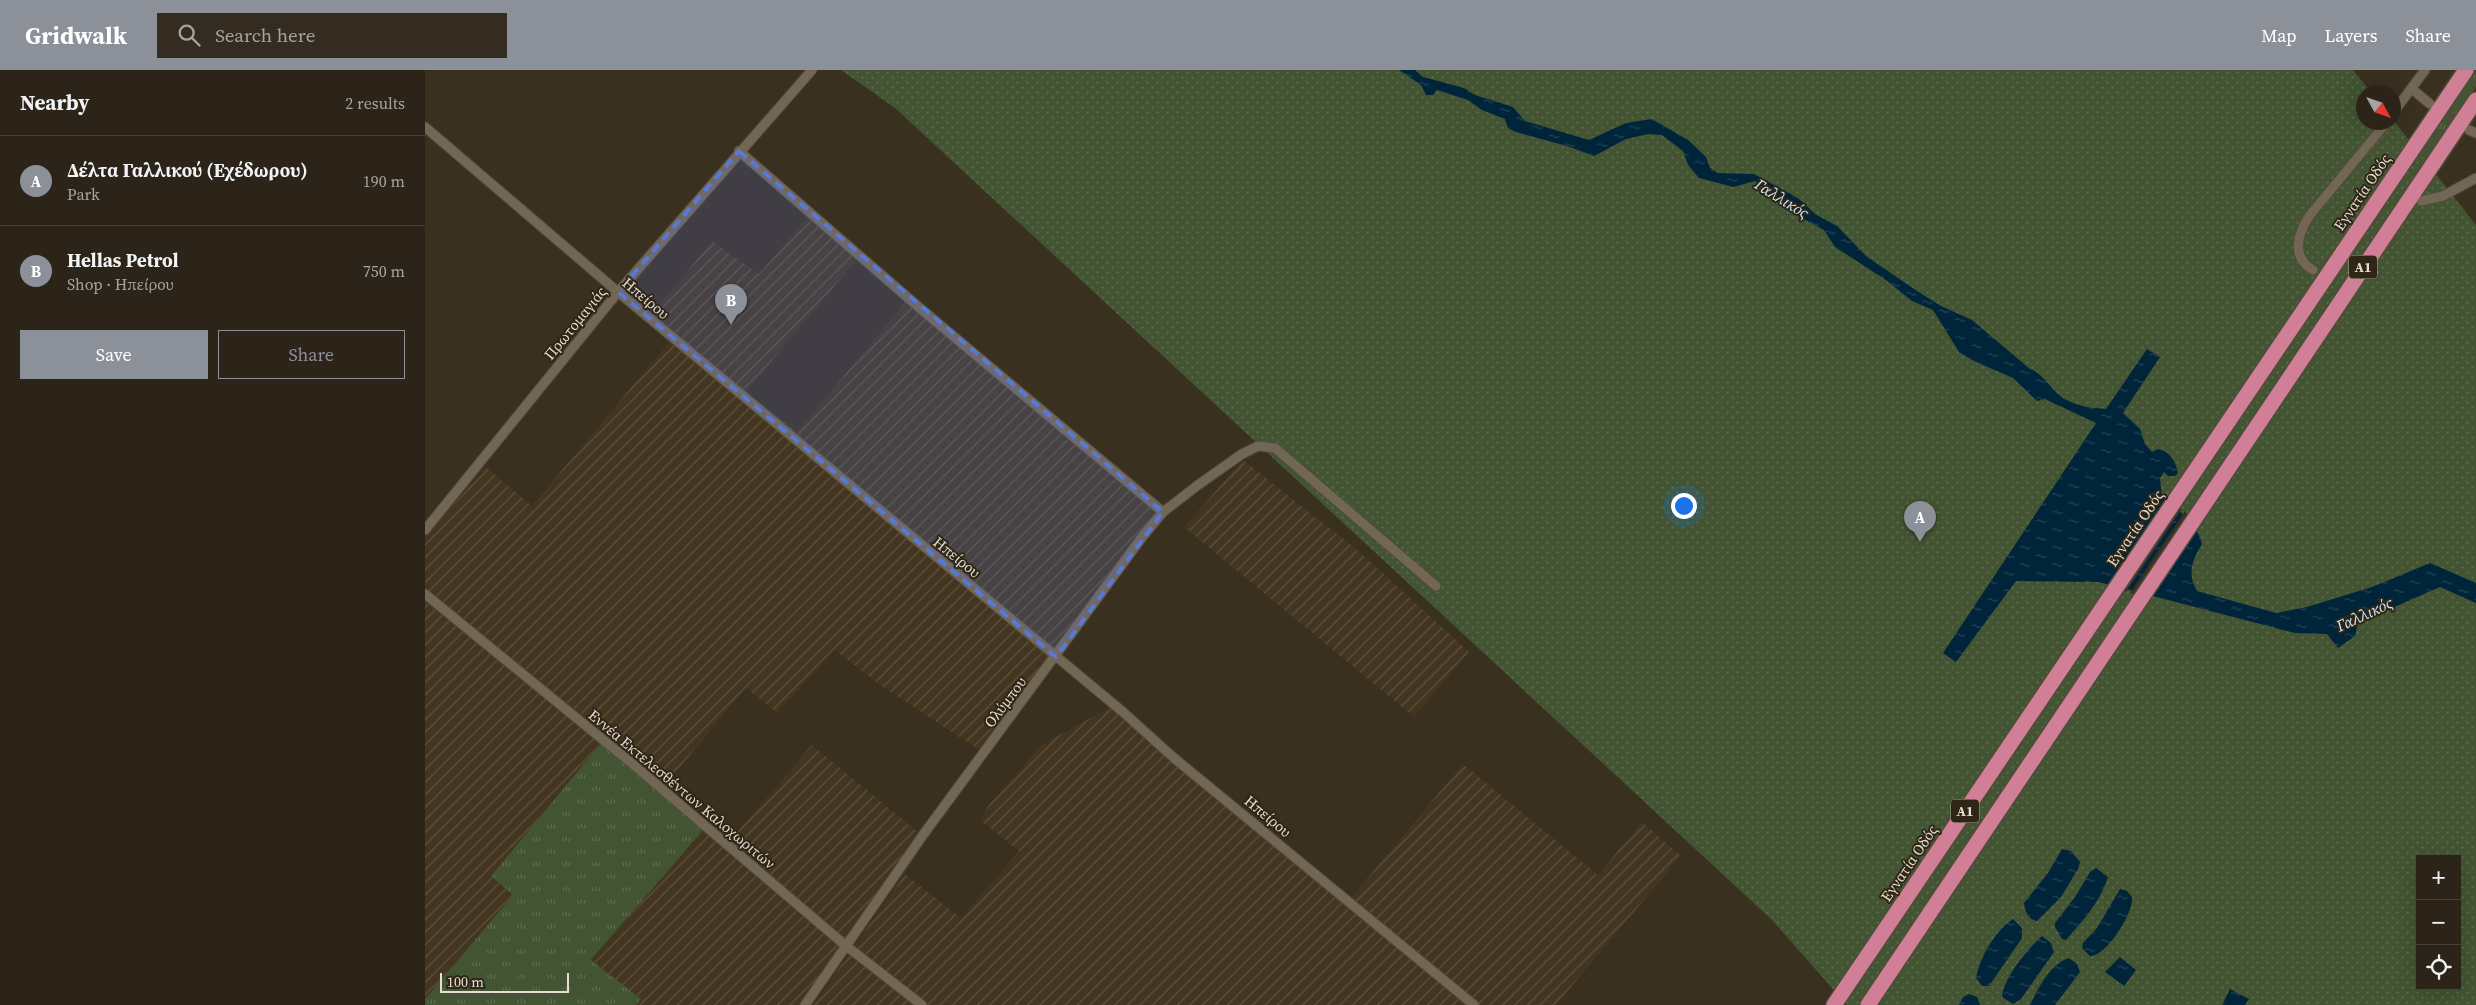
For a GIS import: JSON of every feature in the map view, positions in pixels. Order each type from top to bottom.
[{"type":"highway","name":"Εγνατία Οδός","points":[[1834,1005],[2466,70]]},
{"type":"highway","name":"Α1","points":[[1868,1005],[2476,100]]},
{"type":"highway","points":[[2394,164],[2426,130]]},
{"type":"highway","points":[[2424,194],[2447,143]]},
{"type":"highway","points":[[2242,402],[2276,336]]},
{"type":"highway","points":[[2263,417],[2311,363]]},
{"type":"street","name":"Πρωτομαγιάς","points":[[425,530],[618,292],[812,70]]},
{"type":"street","points":[[2401,102],[2425,70]]},
{"type":"street","points":[[2412,88],[2430,104]]},
{"type":"street","name":"Ηπείρου","points":[[425,126],[618,292],[1056,657],[1174,758],[1474,1005]]},
{"type":"street","points":[[2313,270],[2301,259],[2298,242],[2301,229],[2310,215],[2380,130]]},
{"type":"street","points":[[739,152],[921,309],[1163,512]]},
{"type":"street","points":[[2424,194],[2443,196],[2476,178]]},
{"type":"street","name":"Ολύμπου","points":[[805,1005],[845,945],[1143,536],[1163,512],[1197,484],[1258,446],[1275,448],[1436,586]]},
{"type":"street","name":"Εννέα Εκτελεσθέντων Καλοχωριτών","points":[[425,594],[629,761],[845,945],[922,1005]]},
{"type":"highlighted area","points":[[739,151],[1163,512],[1056,657],[618,292]]},
{"type":"shaded area","points":[[808,216],[858,258],[746,392],[797,432],[907,300],[1151,505],[1154,514],[982,752],[880,685],[835,650],[777,713],[746,688],[666,784],[425,587],[425,537],[486,467],[532,506],[670,341],[646,321],[712,241],[759,274]]},
{"type":"shaded area","points":[[1243,460],[1361,553],[1469,652],[1414,717],[1184,527]]},
{"type":"shaded area","points":[[425,598],[601,743],[491,876],[513,895],[425,999]]},
{"type":"shaded area","points":[[1117,703],[1351,898],[1463,764],[1598,875],[1642,822],[1681,856],[1556,1005],[813,1005],[905,874],[961,918],[1019,851],[980,820],[988,806],[1040,746]]},
{"type":"shaded area","points":[[812,745],[918,832],[803,1005],[636,1005],[641,999],[591,961],[709,823],[731,839]]},
{"type":"green space","points":[[841,70],[2353,70],[2365,85],[2356,85],[2356,130],[2401,130],[2476,225],[2476,1005],[1847,1005],[1772,920],[895,108]]},
{"type":"green space","points":[[2476,70],[2476,87],[2241,429],[2237,426]]},
{"type":"green space","points":[[601,743],[704,829],[591,960],[641,999],[636,1005],[425,1005],[425,999],[513,895],[491,876]]},
{"type":"water","name":"Γαλλικός","points":[[1399,70],[1415,70],[1423,77],[1464,88],[1475,95],[1513,107],[1525,121],[1589,140],[1626,123],[1652,119],[1688,140],[1706,157],[1710,168],[1718,173],[1754,174],[1798,198],[1815,214],[1837,226],[1866,256],[1941,306],[1972,320],[2030,369],[2035,371],[2059,395],[2078,405],[2106,409],[2147,349],[2160,357],[2123,413],[2140,429],[2145,444],[2152,452],[2158,449],[2166,452],[2172,458],[2175,465],[2178,473],[2175,476],[2168,476],[2164,472],[2160,478],[2162,498],[2192,523],[2200,536],[2202,544],[2192,567],[2192,579],[2197,591],[2276,613],[2307,607],[2372,587],[2430,563],[2476,583],[2476,603],[2440,587],[2358,623],[2355,636],[2338,648],[2327,634],[2295,633],[2099,582],[2016,581],[1956,662],[1943,653],[2096,423],[2045,399],[2037,401],[2013,378],[1974,361],[1959,352],[1933,310],[1912,301],[1886,280],[1835,247],[1824,230],[1800,217],[1755,181],[1733,187],[1699,178],[1688,165],[1683,151],[1662,135],[1648,134],[1626,139],[1594,156],[1567,146],[1516,132],[1508,128],[1505,119],[1482,110],[1468,100],[1437,90],[1433,95],[1426,95],[1421,85]]},
{"type":"water","points":[[2062,849],[2071,851],[2080,862],[2078,869],[2061,897],[2037,921],[2031,919],[2027,915],[2024,903],[2048,873]]},
{"type":"water","points":[[2096,868],[2108,877],[2104,887],[2096,903],[2085,918],[2066,940],[2062,939],[2055,927],[2055,923],[2075,897],[2090,872]]},
{"type":"water","points":[[2120,889],[2127,891],[2132,897],[2129,913],[2111,942],[2104,949],[2090,956],[2082,948],[2083,943],[2097,928]]},
{"type":"water","points":[[2013,919],[2022,928],[2022,938],[1989,986],[1982,986],[1976,978],[1985,953],[1994,937]]},
{"type":"water","points":[[2042,936],[2051,943],[2054,952],[2021,999],[2013,1004],[2002,997],[2003,989],[2023,956]]},
{"type":"water","points":[[2120,957],[2136,970],[2124,986],[2105,972]]},
{"type":"water","points":[[2069,958],[2077,964],[2080,972],[2055,1005],[2030,1005],[2050,971],[2056,965]]},
{"type":"water","points":[[2230,989],[2249,999],[2245,1005],[2222,1005]]},
{"type":"water","points":[[1969,994],[1977,997],[1980,1005],[1959,1005],[1963,997]]},
{"type":"pier","points":[[2166,498],[2182,509],[2126,592],[2107,586]]},
{"type":"pier","points":[[2185,511],[2198,528],[2151,598],[2130,593]]},
{"type":"tunnel","points":[[2437,108],[2464,126]]},
{"type":"place","name":"Hellas Petrol","points":[[731,325]]},
{"type":"place","name":"Δέλτα Γαλλικού (Εχέδωρου)","points":[[1920,542]]}]
